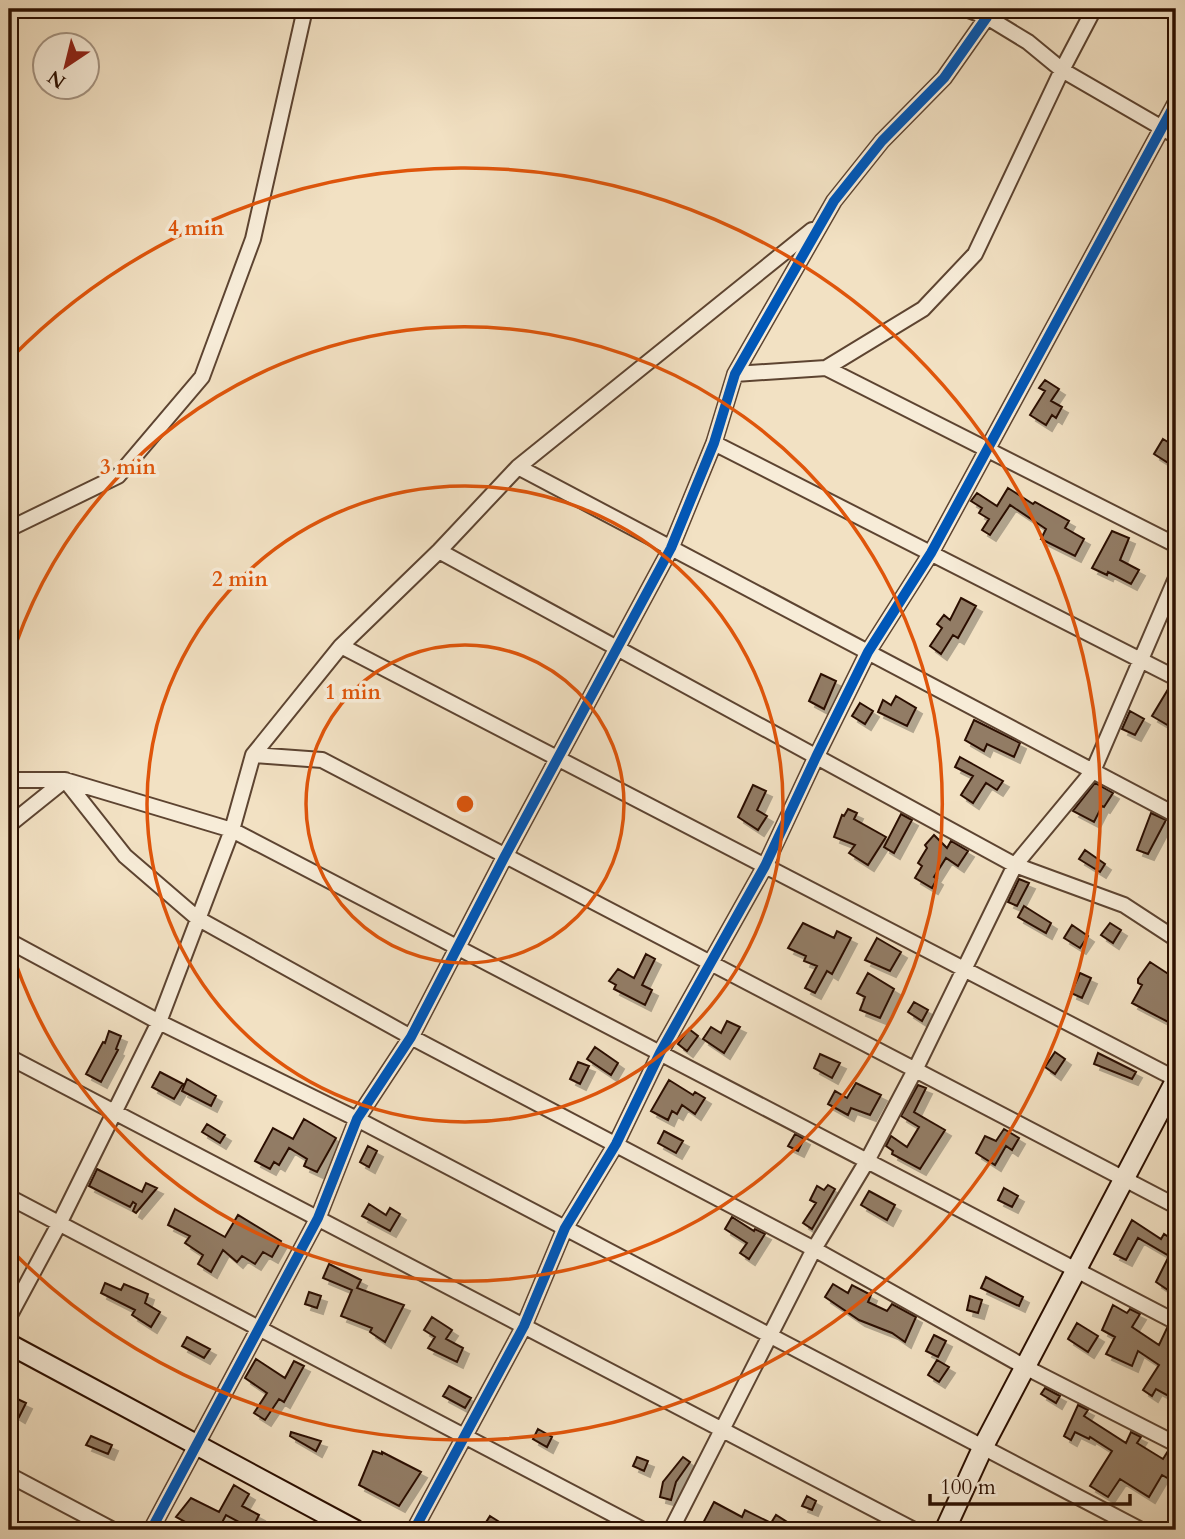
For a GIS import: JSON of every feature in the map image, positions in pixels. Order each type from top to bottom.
[{"type":"street","points":[[9,529],[118,476],[202,377],[253,239],[305,9]]},
{"type":"street","points":[[966,9],[987,13],[1062,70],[1170,133]]},
{"type":"street","points":[[735,374],[826,368],[923,309],[975,254],[1062,70],[1094,9]]},
{"type":"street","points":[[151,1530],[318,1218],[358,1119],[411,1037],[671,548],[714,443],[735,374],[834,201],[882,141],[944,78],[987,13]]},
{"type":"street","points":[[414,1530],[524,1326],[565,1228],[616,1144],[660,1053],[765,866],[868,652],[931,553],[1170,133],[1176,102]]},
{"type":"street","points":[[9,1317],[59,1224],[159,1022],[232,830],[253,755],[341,646],[439,551],[518,467],[821,223]]},
{"type":"street","points":[[826,368],[1176,545]]},
{"type":"street","points":[[714,443],[1176,678]]},
{"type":"street","points":[[518,467],[1176,815]]},
{"type":"street","points":[[439,551],[1015,865],[1124,905],[1176,939]]},
{"type":"street","points":[[671,1530],[814,1249],[867,1161],[915,1070],[1015,865],[1093,771],[1176,578]]},
{"type":"street","points":[[341,646],[1176,1080],[983,1447],[945,1530]]},
{"type":"street","points":[[253,755],[322,760],[1176,1206]]},
{"type":"street","points":[[9,780],[65,780],[232,830],[1176,1322]]},
{"type":"street","points":[[9,825],[65,780]]},
{"type":"street","points":[[65,780],[125,856],[197,918],[411,1037],[814,1249],[1025,1367],[1176,1444]]},
{"type":"street","points":[[9,941],[159,1022],[358,1119],[1141,1530]]},
{"type":"street","points":[[9,1057],[914,1530]]},
{"type":"street","points":[[9,1197],[643,1530]]},
{"type":"street","points":[[9,1344],[355,1530]]},
{"type":"street","points":[[9,1475],[113,1530]]},
{"type":"building","points":[[1045,380],[1059,389],[1051,401],[1062,407],[1056,418],[1052,415],[1046,425],[1030,415],[1045,391],[1039,388]]},
{"type":"building","points":[[1163,439],[1176,447],[1176,454],[1170,464],[1154,454]]},
{"type":"building","points":[[1008,488],[1033,504],[1035,502],[1069,521],[1065,528],[1084,539],[1075,556],[1041,539],[1046,529],[1010,505],[990,535],[982,530],[989,519],[979,513],[982,508],[971,501],[977,493],[997,506]]},
{"type":"building","points":[[1112,531],[1129,538],[1120,560],[1139,570],[1131,584],[1108,572],[1107,575],[1092,568]]},
{"type":"building","points":[[961,598],[976,606],[958,638],[953,635],[941,654],[930,646],[942,628],[937,624],[944,615],[950,620]]},
{"type":"building","points":[[821,674],[836,681],[824,709],[809,701]]},
{"type":"building","points":[[1170,686],[1176,688],[1176,730],[1152,716]]},
{"type":"building","points":[[896,696],[916,708],[907,726],[878,712],[883,700],[891,705]]},
{"type":"building","points":[[860,703],[873,711],[865,724],[852,716]]},
{"type":"building","points":[[1130,711],[1144,719],[1135,735],[1122,729]]},
{"type":"building","points":[[974,720],[1020,743],[1014,757],[987,744],[984,751],[965,740]]},
{"type":"building","points":[[960,757],[1003,781],[997,790],[986,783],[973,803],[961,795],[973,776],[955,767]]},
{"type":"building","points":[[1095,783],[1113,793],[1094,822],[1073,811]]},
{"type":"building","points":[[753,785],[766,791],[757,810],[767,816],[758,830],[738,817]]},
{"type":"building","points":[[848,809],[857,813],[854,819],[886,837],[868,865],[849,853],[855,845],[834,837],[842,815],[844,816]]},
{"type":"building","points":[[1151,813],[1166,820],[1148,854],[1137,850]]},
{"type":"building","points":[[901,814],[912,820],[894,853],[884,847]]},
{"type":"building","points":[[934,835],[947,848],[951,841],[968,851],[958,866],[946,858],[934,877],[937,879],[932,888],[915,878],[922,866],[918,863],[927,848],[925,845]]},
{"type":"building","points":[[1085,850],[1105,864],[1100,872],[1079,859]]},
{"type":"building","points":[[1019,879],[1029,883],[1017,906],[1008,902]]},
{"type":"building","points":[[1024,906],[1051,923],[1046,933],[1018,917]]},
{"type":"building","points":[[803,923],[834,938],[837,931],[851,938],[832,974],[827,971],[815,993],[805,988],[817,966],[804,961],[806,956],[788,948]]},
{"type":"building","points":[[1110,923],[1121,930],[1113,943],[1101,935]]},
{"type":"building","points":[[1072,925],[1088,936],[1080,948],[1064,938]]},
{"type":"building","points":[[877,938],[901,952],[890,971],[865,960]]},
{"type":"building","points":[[646,954],[655,959],[642,985],[652,990],[645,1005],[614,989],[616,985],[609,981],[618,969],[634,978]]},
{"type":"building","points":[[1150,962],[1176,979],[1176,993],[1169,1004],[1176,1008],[1176,1012],[1170,1023],[1132,1003],[1142,985],[1138,983],[1138,979]]},
{"type":"building","points":[[868,973],[894,989],[880,1018],[860,1010],[865,997],[857,993]]},
{"type":"building","points":[[1080,973],[1091,978],[1082,998],[1071,993]]},
{"type":"building","points":[[914,1002],[928,1010],[922,1021],[908,1012]]},
{"type":"building","points":[[727,1021],[740,1027],[724,1053],[703,1039],[711,1027],[721,1033]]},
{"type":"building","points":[[689,1029],[698,1036],[687,1051],[678,1044]]},
{"type":"building","points":[[109,1031],[121,1036],[116,1049],[118,1050],[101,1082],[86,1074],[103,1042],[105,1043]]},
{"type":"building","points":[[595,1047],[618,1063],[611,1075],[587,1059]]},
{"type":"building","points":[[1055,1052],[1065,1059],[1055,1074],[1045,1067]]},
{"type":"building","points":[[1098,1053],[1136,1072],[1132,1079],[1094,1064]]},
{"type":"building","points":[[820,1054],[840,1063],[832,1078],[814,1068]]},
{"type":"building","points":[[578,1062],[589,1066],[580,1084],[570,1079]]},
{"type":"building","points":[[160,1072],[183,1084],[174,1099],[152,1087]]},
{"type":"building","points":[[187,1079],[216,1096],[211,1106],[182,1091]]},
{"type":"building","points":[[669,1080],[693,1095],[695,1092],[705,1098],[695,1114],[682,1105],[677,1114],[672,1111],[668,1120],[651,1111]]},
{"type":"building","points":[[856,1083],[881,1095],[870,1115],[851,1108],[848,1115],[828,1104],[835,1091],[847,1098]]},
{"type":"building","points":[[918,1085],[926,1088],[914,1112],[945,1130],[920,1169],[892,1154],[893,1151],[886,1146],[891,1136],[907,1147],[919,1127],[901,1116]]},
{"type":"building","points":[[304,1119],[336,1138],[317,1172],[304,1166],[307,1159],[289,1148],[279,1165],[274,1162],[270,1169],[255,1161],[273,1128],[293,1139]]},
{"type":"building","points":[[207,1124],[225,1135],[220,1143],[202,1132]]},
{"type":"building","points":[[1004,1129],[1019,1138],[1012,1150],[1006,1146],[995,1165],[976,1153],[985,1136],[996,1141]]},
{"type":"building","points":[[664,1131],[683,1141],[676,1153],[658,1143]]},
{"type":"building","points":[[795,1134],[804,1139],[798,1151],[788,1146]]},
{"type":"building","points":[[368,1146],[377,1151],[369,1167],[360,1162]]},
{"type":"building","points":[[97,1169],[142,1192],[146,1183],[157,1188],[136,1213],[133,1211],[136,1204],[133,1202],[130,1207],[89,1186]]},
{"type":"building","points":[[828,1185],[835,1189],[812,1229],[803,1223],[816,1203],[810,1200],[817,1186],[824,1190]]},
{"type":"building","points":[[1004,1188],[1018,1196],[1012,1207],[998,1200]]},
{"type":"building","points":[[869,1191],[895,1205],[887,1220],[861,1205]]},
{"type":"building","points":[[369,1204],[386,1215],[390,1208],[400,1214],[390,1231],[362,1216]]},
{"type":"building","points":[[175,1209],[225,1237],[238,1215],[281,1241],[272,1257],[263,1252],[255,1264],[242,1256],[237,1262],[223,1250],[211,1272],[198,1264],[203,1255],[185,1243],[190,1236],[168,1225]]},
{"type":"building","points":[[732,1217],[754,1231],[755,1229],[765,1234],[749,1259],[740,1253],[747,1243],[725,1229]]},
{"type":"building","points":[[1132,1220],[1161,1239],[1164,1234],[1176,1242],[1176,1278],[1168,1290],[1156,1282],[1169,1256],[1138,1238],[1126,1260],[1114,1254]]},
{"type":"building","points":[[329,1264],[361,1280],[357,1288],[404,1305],[385,1342],[370,1332],[372,1328],[341,1316],[352,1290],[323,1278]]},
{"type":"building","points":[[986,1277],[1023,1297],[1019,1306],[981,1288]]},
{"type":"building","points":[[105,1283],[121,1290],[124,1284],[148,1294],[145,1303],[160,1312],[151,1327],[132,1315],[135,1310],[101,1293]]},
{"type":"building","points":[[833,1284],[848,1293],[852,1285],[871,1295],[868,1302],[887,1311],[892,1304],[916,1317],[905,1342],[892,1333],[859,1320],[825,1297]]},
{"type":"building","points":[[309,1292],[321,1296],[317,1308],[305,1304]]},
{"type":"building","points":[[970,1296],[982,1300],[978,1313],[967,1310]]},
{"type":"building","points":[[1113,1305],[1127,1313],[1130,1309],[1140,1314],[1132,1327],[1159,1345],[1167,1328],[1176,1332],[1176,1352],[1170,1361],[1176,1365],[1176,1400],[1156,1389],[1152,1396],[1143,1390],[1159,1365],[1138,1351],[1132,1366],[1106,1354],[1115,1337],[1102,1330]]},
{"type":"building","points":[[432,1317],[452,1330],[446,1339],[463,1348],[457,1362],[428,1348],[435,1337],[424,1330]]},
{"type":"building","points":[[1077,1323],[1098,1336],[1088,1352],[1068,1339]]},
{"type":"building","points":[[934,1335],[946,1341],[938,1357],[926,1351]]},
{"type":"building","points":[[187,1337],[210,1349],[204,1358],[182,1346]]},
{"type":"building","points":[[256,1359],[285,1378],[294,1361],[304,1366],[284,1402],[279,1399],[265,1420],[254,1413],[267,1393],[245,1378]]},
{"type":"building","points":[[937,1360],[949,1367],[939,1382],[928,1375]]},
{"type":"building","points":[[449,1386],[471,1398],[465,1408],[443,1396]]},
{"type":"building","points":[[1045,1388],[1060,1396],[1056,1403],[1041,1394]]},
{"type":"building","points":[[9,1395],[26,1403],[19,1417],[9,1411]]},
{"type":"building","points":[[1078,1405],[1088,1410],[1084,1416],[1126,1443],[1131,1432],[1141,1437],[1137,1443],[1163,1459],[1168,1451],[1176,1454],[1176,1483],[1162,1475],[1149,1497],[1120,1479],[1108,1497],[1090,1486],[1112,1451],[1090,1437],[1089,1439],[1075,1432],[1071,1440],[1064,1436]]},
{"type":"building","points":[[538,1429],[552,1437],[547,1447],[533,1439]]},
{"type":"building","points":[[291,1432],[321,1441],[316,1451],[290,1436]]},
{"type":"building","points":[[91,1436],[112,1445],[108,1454],[86,1445]]},
{"type":"building","points":[[373,1451],[382,1452],[421,1472],[399,1506],[359,1485]]},
{"type":"building","points":[[637,1457],[648,1461],[644,1471],[633,1466]]},
{"type":"building","points":[[683,1457],[690,1462],[676,1482],[671,1500],[660,1497],[663,1482]]},
{"type":"building","points":[[234,1485],[249,1494],[242,1506],[259,1515],[252,1529],[226,1515],[218,1530],[200,1530],[176,1517],[191,1498],[219,1512]]},
{"type":"building","points":[[807,1496],[816,1501],[812,1510],[802,1506]]},
{"type":"building","points":[[714,1502],[742,1517],[745,1510],[771,1523],[776,1515],[800,1530],[708,1530],[701,1527]]},
{"type":"building","points":[[490,1516],[512,1530],[481,1530]]},
{"type":"cycle path","points":[[151,1530],[318,1218],[357,1119],[411,1037],[671,548],[714,443],[735,374],[834,201],[882,141],[944,78],[987,17],[987,9]]},
{"type":"cycle path","points":[[414,1530],[524,1326],[565,1228],[616,1144],[660,1053],[765,866],[868,652],[931,553],[1176,102]]}]
